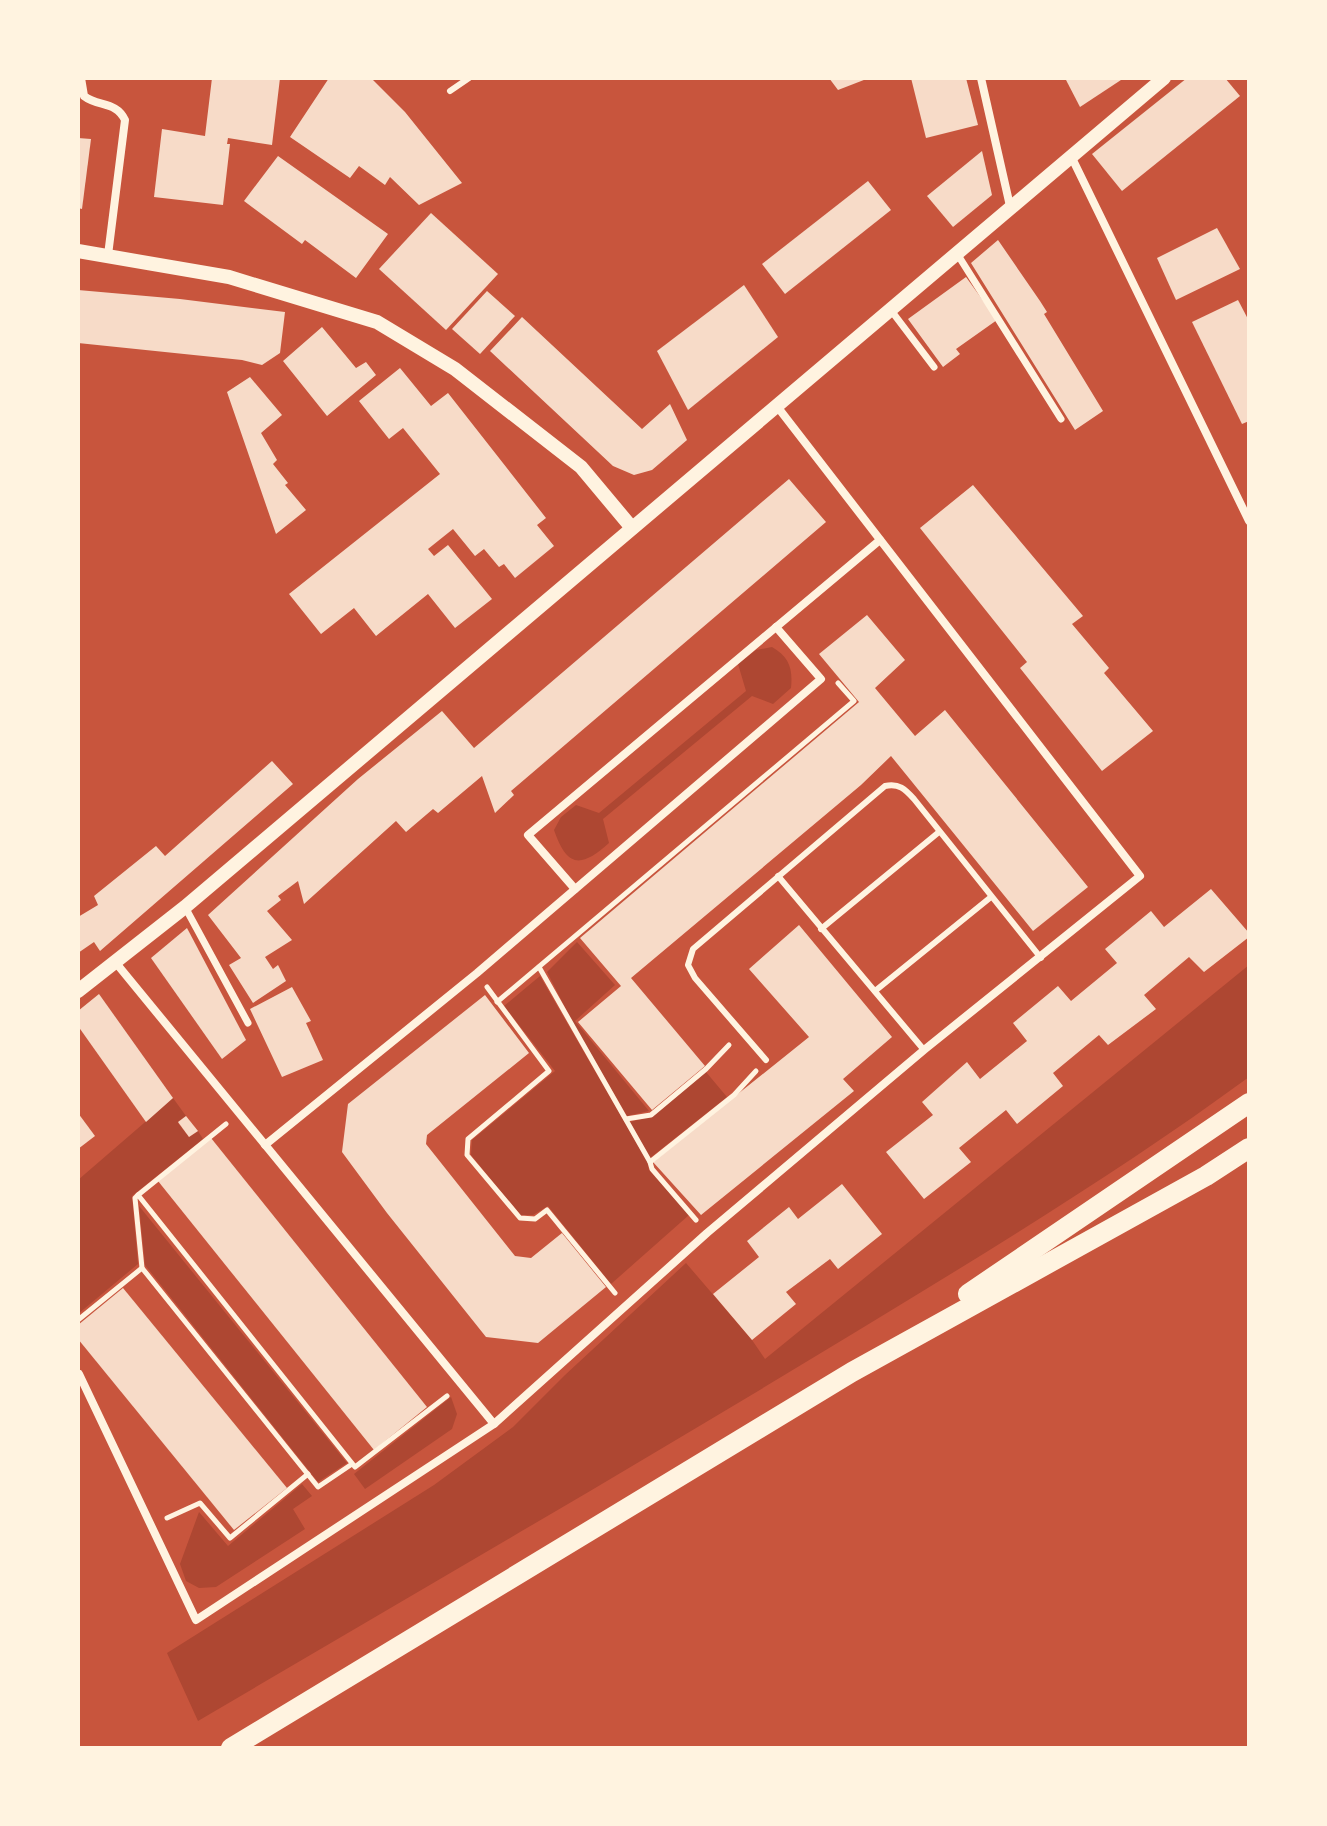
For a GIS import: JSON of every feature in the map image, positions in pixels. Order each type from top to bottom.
[{"type":"main road","points":[[852,1372],[1190,1146],[1249,1103]]},
{"type":"main road","points":[[231,1748],[852,1372],[1206,1176],[1249,1148]]},
{"type":"street","points":[[81,78],[81,92],[87,99],[116,107],[125,120],[126,133],[108,255]]},
{"type":"street","points":[[981,78],[1010,206]]},
{"type":"street","points":[[78,991],[185,907],[1164,78]]},
{"type":"street","points":[[1071,156],[1249,521]]},
{"type":"street","points":[[78,251],[229,277],[377,322],[455,369],[581,467],[632,528]]},
{"type":"street","points":[[956,252],[1061,419]]},
{"type":"street","points":[[890,309],[934,367]]},
{"type":"street","points":[[79,1374],[196,1620],[494,1424],[707,1233],[924,1050],[1140,876],[776,405]]},
{"type":"street","points":[[575,889],[528,835],[880,540]]},
{"type":"street","points":[[265,1145],[477,973],[821,679],[776,627]]},
{"type":"street","points":[[185,907],[248,1023]]},
{"type":"street","points":[[116,963],[494,1424]]},
{"type":"lane","points":[[450,91],[469,78]]},
{"type":"lane","points":[[766,1060],[695,978],[688,965],[693,949],[885,786],[894,784],[903,788],[1041,958]]},
{"type":"lane","points":[[821,929],[939,832]]},
{"type":"lane","points":[[778,876],[924,1050]]},
{"type":"lane","points":[[875,991],[991,897]]},
{"type":"path","points":[[497,1002],[854,701],[829,673],[821,679]]},
{"type":"path","points":[[539,967],[652,1169],[707,1233]]},
{"type":"path","points":[[477,973],[549,1071],[468,1139],[467,1155],[520,1218],[535,1219],[547,1210],[626,1306]]},
{"type":"path","points":[[626,1119],[651,1115],[706,1069],[741,1032]]},
{"type":"path","points":[[650,1162],[734,1095],[766,1060]]},
{"type":"path","points":[[240,1113],[135,1198],[142,1268],[318,1487],[352,1464]]},
{"type":"path","points":[[138,1195],[355,1467],[461,1384]]},
{"type":"path","points":[[78,1320],[142,1268]]},
{"type":"path","points":[[151,1526],[200,1503],[230,1538],[308,1474]]},
{"type":"shaded area","points":[[772,647],[789,664],[791,688],[773,704],[752,696],[603,819],[609,843],[599,851],[583,860],[576,860],[564,852],[554,830],[561,817],[576,805],[599,813],[746,691],[738,664],[756,650]]},
{"type":"shaded area","points":[[577,942],[615,985],[575,1021],[649,1111],[627,1116],[547,972]]},
{"type":"shaded area","points":[[1249,965],[1249,1077],[1104,1177],[955,1271],[691,1431],[198,1721],[167,1653],[434,1485],[513,1427],[686,1263],[765,1359]]},
{"type":"shaded area","points":[[540,976],[647,1161],[649,1170],[689,1215],[611,1284],[548,1206],[533,1215],[520,1215],[471,1155],[472,1140],[555,1071],[504,1006]]},
{"type":"shaded area","points":[[706,1072],[727,1097],[650,1158],[630,1122],[653,1116]]},
{"type":"shaded area","points":[[173,1098],[186,1116],[178,1123],[189,1137],[198,1131],[203,1139],[132,1196],[138,1264],[78,1314],[78,1180]]},
{"type":"shaded area","points":[[139,1206],[347,1463],[318,1482],[145,1265]]},
{"type":"shaded area","points":[[451,1397],[457,1414],[452,1429],[365,1489],[354,1474]]},
{"type":"shaded area","points":[[302,1484],[312,1496],[293,1509],[305,1529],[216,1587],[199,1588],[186,1581],[180,1564],[199,1512],[228,1546]]},
{"type":"building","points":[[212,78],[280,78],[272,145],[228,138],[227,144],[230,144],[223,205],[154,197],[162,129],[205,136]]},
{"type":"building","points":[[329,78],[371,78],[405,112],[462,183],[419,205],[390,177],[385,185],[359,166],[350,178],[290,137]]},
{"type":"building","points":[[829,78],[869,78],[838,90]]},
{"type":"building","points":[[911,78],[966,78],[978,125],[926,138]]},
{"type":"building","points":[[1065,78],[1124,78],[1080,107]]},
{"type":"building","points":[[1187,78],[1225,78],[1240,96],[1122,191],[1092,154]]},
{"type":"building","points":[[78,138],[91,139],[82,209],[78,208]]},
{"type":"building","points":[[982,151],[992,195],[953,227],[927,196]]},
{"type":"building","points":[[278,156],[388,234],[356,278],[305,240],[302,244],[244,201]]},
{"type":"building","points":[[868,181],[891,210],[785,294],[762,264]]},
{"type":"building","points":[[431,213],[498,274],[446,330],[379,269]]},
{"type":"building","points":[[1217,228],[1240,269],[1176,300],[1157,258]]},
{"type":"building","points":[[998,240],[1047,312],[1044,314],[1103,411],[1075,430],[971,263]]},
{"type":"building","points":[[966,277],[997,320],[956,349],[960,354],[943,367],[908,319]]},
{"type":"building","points":[[744,285],[778,337],[688,410],[657,351]]},
{"type":"building","points":[[78,290],[285,312],[280,353],[262,365],[242,360],[78,343]]},
{"type":"building","points":[[487,291],[515,316],[480,354],[452,329]]},
{"type":"building","points":[[1238,300],[1249,321],[1249,421],[1242,424],[1192,322]]},
{"type":"building","points":[[522,317],[642,429],[670,404],[687,440],[652,470],[634,475],[613,466],[490,351]]},
{"type":"building","points":[[322,327],[356,368],[366,362],[376,375],[327,416],[283,361]]},
{"type":"building","points":[[400,368],[431,406],[448,393],[546,518],[537,525],[554,546],[515,578],[504,564],[499,567],[484,549],[475,556],[453,529],[428,549],[434,556],[448,545],[492,599],[455,628],[428,594],[376,636],[354,608],[321,634],[289,594],[440,474],[403,428],[389,439],[359,401]]},
{"type":"building","points":[[250,377],[282,415],[261,433],[277,460],[273,464],[288,483],[285,485],[306,510],[276,534],[227,392]]},
{"type":"building","points":[[789,479],[826,522],[511,791],[514,795],[495,813],[482,776],[438,813],[433,809],[406,832],[396,821],[304,904],[298,881],[278,896],[281,900],[267,911],[292,940],[265,957],[273,969],[278,965],[286,981],[253,1003],[229,965],[241,958],[208,915],[358,779],[442,711],[474,748]]},
{"type":"building","points":[[973,485],[1083,616],[1072,624],[1109,668],[1104,673],[1153,731],[1102,771],[1020,668],[1027,662],[920,528]]},
{"type":"building","points":[[867,615],[905,660],[875,688],[915,736],[945,710],[1088,887],[1033,931],[891,756],[861,785],[631,978],[705,1066],[652,1110],[578,1022],[621,986],[580,938],[859,702],[819,654]]},
{"type":"building","points":[[272,761],[293,784],[100,951],[94,942],[78,953],[78,917],[98,905],[94,896],[156,846],[165,856]]},
{"type":"building","points":[[1211,889],[1249,933],[1249,937],[1204,972],[1189,957],[1144,995],[1156,1009],[1108,1045],[1099,1035],[1053,1073],[1063,1086],[1017,1124],[1006,1110],[959,1148],[971,1162],[924,1199],[886,1152],[933,1115],[922,1102],[967,1062],[980,1079],[1027,1041],[1013,1023],[1058,986],[1071,1001],[1117,963],[1105,949],[1151,911],[1164,927]]},
{"type":"building","points":[[799,925],[892,1037],[843,1079],[854,1091],[701,1215],[653,1162],[809,1037],[749,969]]},
{"type":"building","points":[[187,928],[246,1040],[222,1059],[151,958]]},
{"type":"building","points":[[292,987],[311,1021],[306,1023],[323,1060],[282,1077],[250,1009]]},
{"type":"building","points":[[99,994],[173,1098],[146,1122],[78,1026],[78,1011]]},
{"type":"building","points":[[485,995],[529,1053],[427,1135],[426,1144],[515,1256],[531,1258],[562,1233],[606,1287],[538,1343],[486,1337],[342,1152],[348,1104]]},
{"type":"building","points":[[78,1113],[95,1136],[78,1149]]},
{"type":"building","points":[[186,1116],[198,1131],[189,1137],[178,1122]]},
{"type":"building","points":[[211,1138],[427,1407],[374,1450],[158,1181]]},
{"type":"building","points":[[842,1184],[882,1234],[838,1269],[830,1259],[786,1292],[796,1304],[752,1340],[713,1294],[759,1257],[747,1241],[789,1207],[798,1219]]},
{"type":"building","points":[[123,1288],[287,1488],[234,1530],[78,1339],[78,1325]]}]
